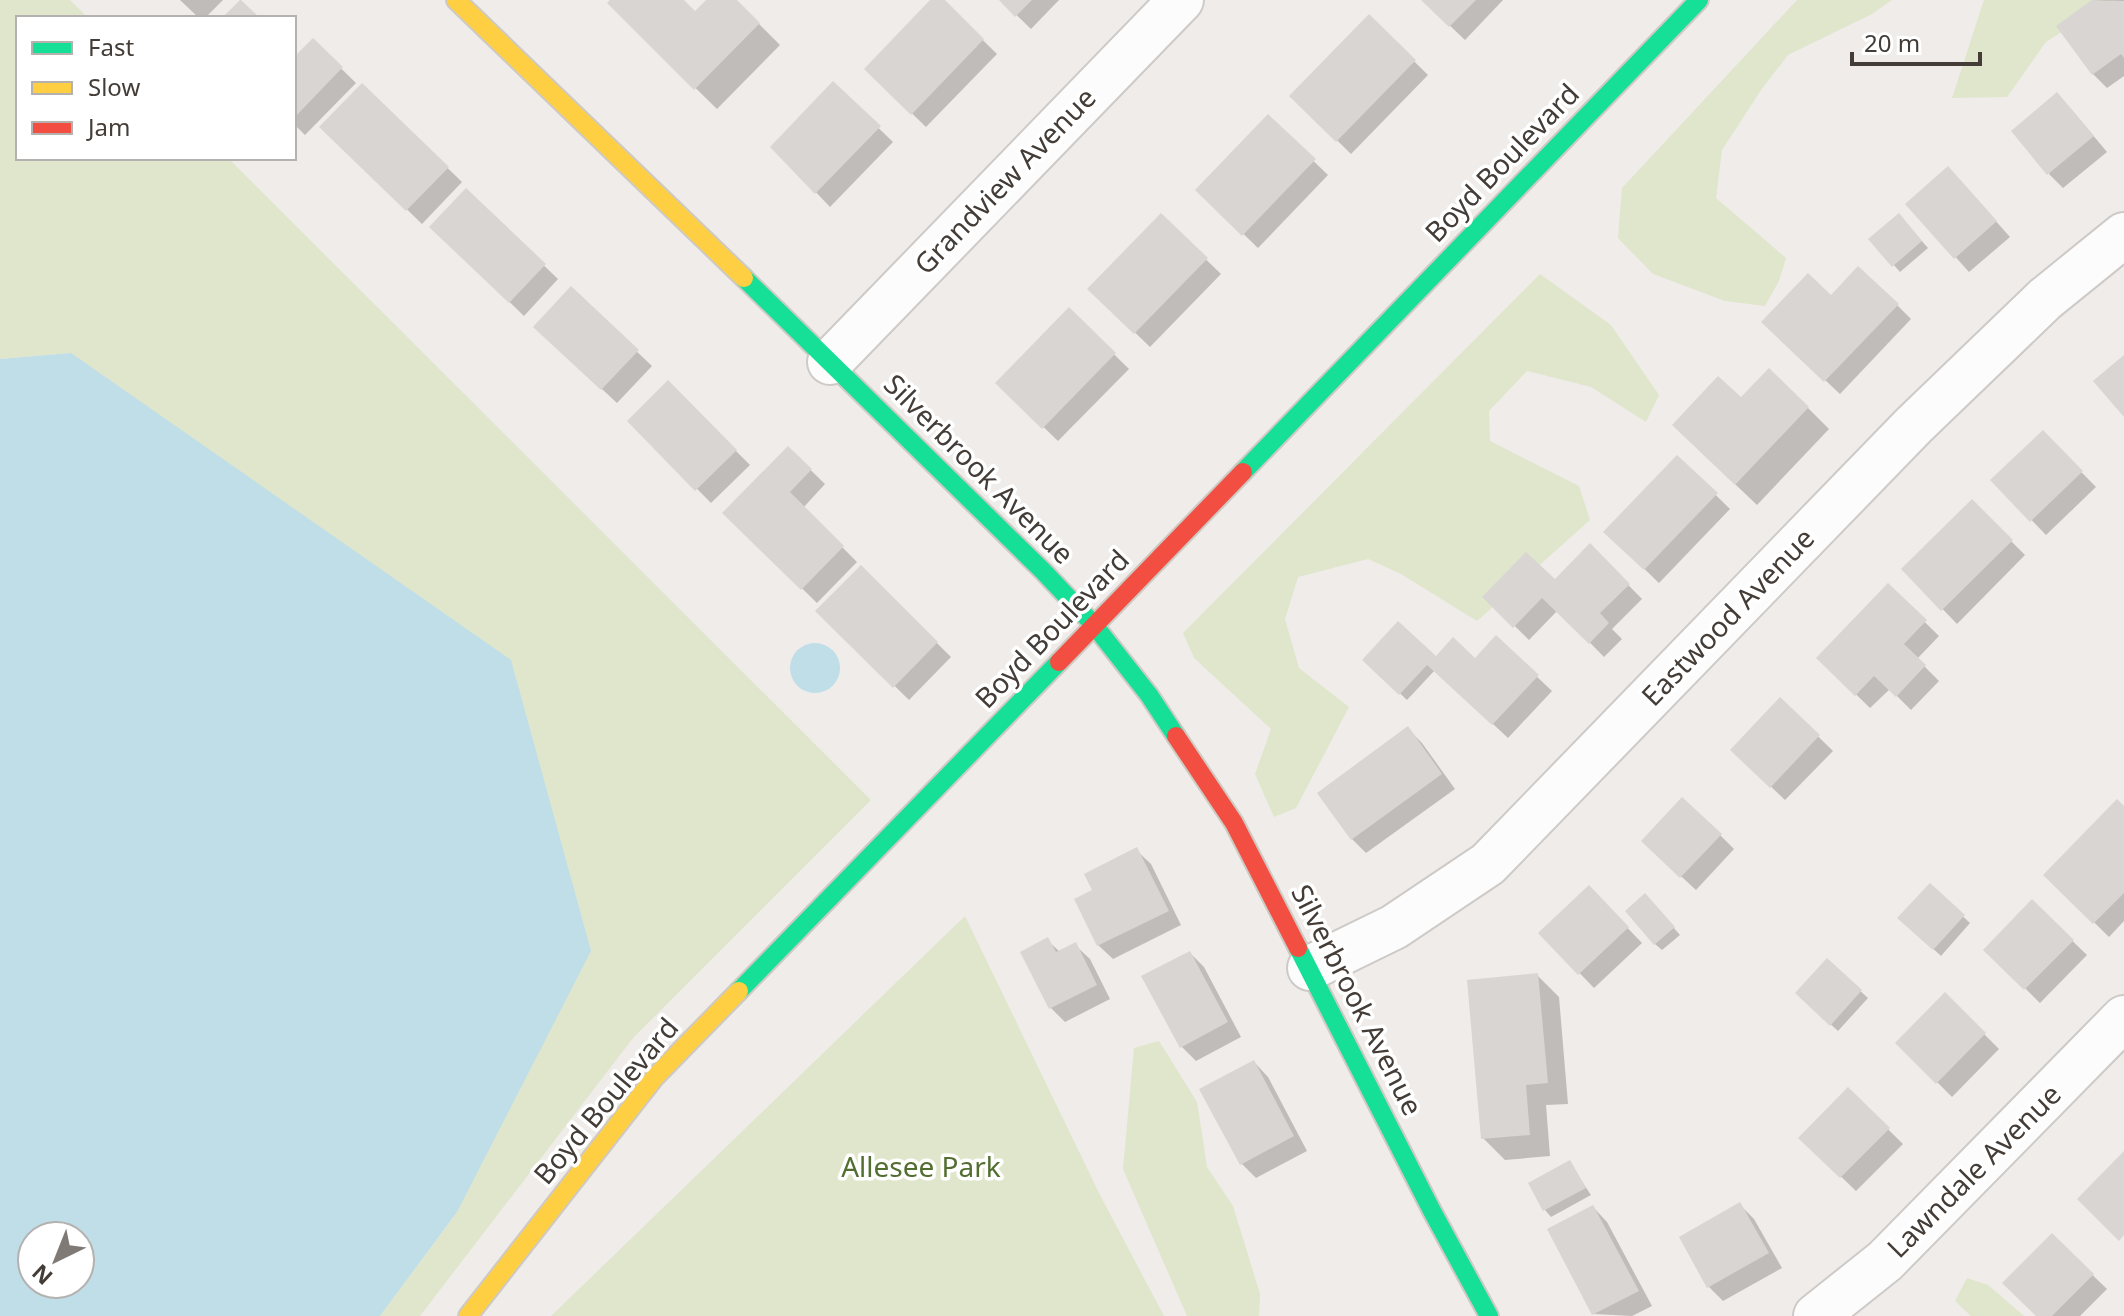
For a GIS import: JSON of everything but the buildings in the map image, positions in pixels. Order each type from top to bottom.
[{"type":"street","name":"Silverbrook Avenue","points":[[456,0],[1043,571],[1094,625],[1149,695],[1234,823],[1489,1316]]},
{"type":"street","name":"Grandview Avenue","points":[[830,362],[1181,0]]},
{"type":"street","name":"Boyd Boulevard","points":[[468,1316],[655,1077],[1699,0]]},
{"type":"street","name":"Eastwood Avenue","points":[[1310,968],[1394,927],[1488,864],[1914,425],[2045,299],[2124,235]]},
{"type":"street","name":"Lawndale Avenue","points":[[1816,1316],[1885,1261],[2124,1018]]},
{"type":"green space","points":[[0,0],[70,0],[86,16],[16,16],[16,160],[230,160],[871,800],[633,1038],[420,1316],[380,1316],[457,1212],[71,353],[0,359]]},
{"type":"green space","points":[[1797,0],[1892,0],[1872,14],[1788,55],[1722,150],[1716,198],[1786,258],[1779,281],[1765,306],[1725,301],[1653,274],[1618,238],[1622,188]]},
{"type":"green space","points":[[1984,0],[2111,0],[2046,42],[2007,97],[1952,98]]},
{"type":"green space","points":[[1540,274],[1611,325],[1659,395],[1646,422],[1591,387],[1527,371],[1489,411],[1490,441],[1579,486],[1590,520],[1477,621],[1401,574],[1368,559],[1298,577],[1285,619],[1299,668],[1349,707],[1296,808],[1274,817],[1255,774],[1271,729],[1194,658],[1183,633]]},
{"type":"green space","name":"Allesee Park","points":[[965,916],[1100,1195],[1164,1316],[551,1316]]},
{"type":"green space","points":[[1159,1041],[1197,1102],[1207,1167],[1233,1206],[1260,1294],[1259,1316],[1187,1316],[1123,1169],[1134,1048]]},
{"type":"green space","points":[[1967,1278],[1988,1285],[2024,1316],[1971,1316],[1955,1301]]},
{"type":"water","points":[[71,353],[511,660],[591,951],[457,1212],[380,1316],[0,1316],[0,359]]},
{"type":"water","points":[[815,643],[833,650],[840,668],[833,686],[815,693],[797,686],[790,668],[797,650]]},
{"type":"traffic: fast","points":[[1243,472],[1699,0]]},
{"type":"traffic: fast","points":[[744,278],[1043,571],[1094,625],[1149,695],[1176,736]]},
{"type":"traffic: fast","points":[[739,991],[1059,662]]},
{"type":"traffic: fast","points":[[1298,948],[1489,1316]]},
{"type":"traffic: slow","points":[[456,0],[744,278]]},
{"type":"traffic: slow","points":[[468,1316],[655,1077],[739,991]]},
{"type":"traffic: jam","points":[[1059,662],[1243,472]]},
{"type":"traffic: jam","points":[[1176,736],[1234,823],[1298,948]]}]
